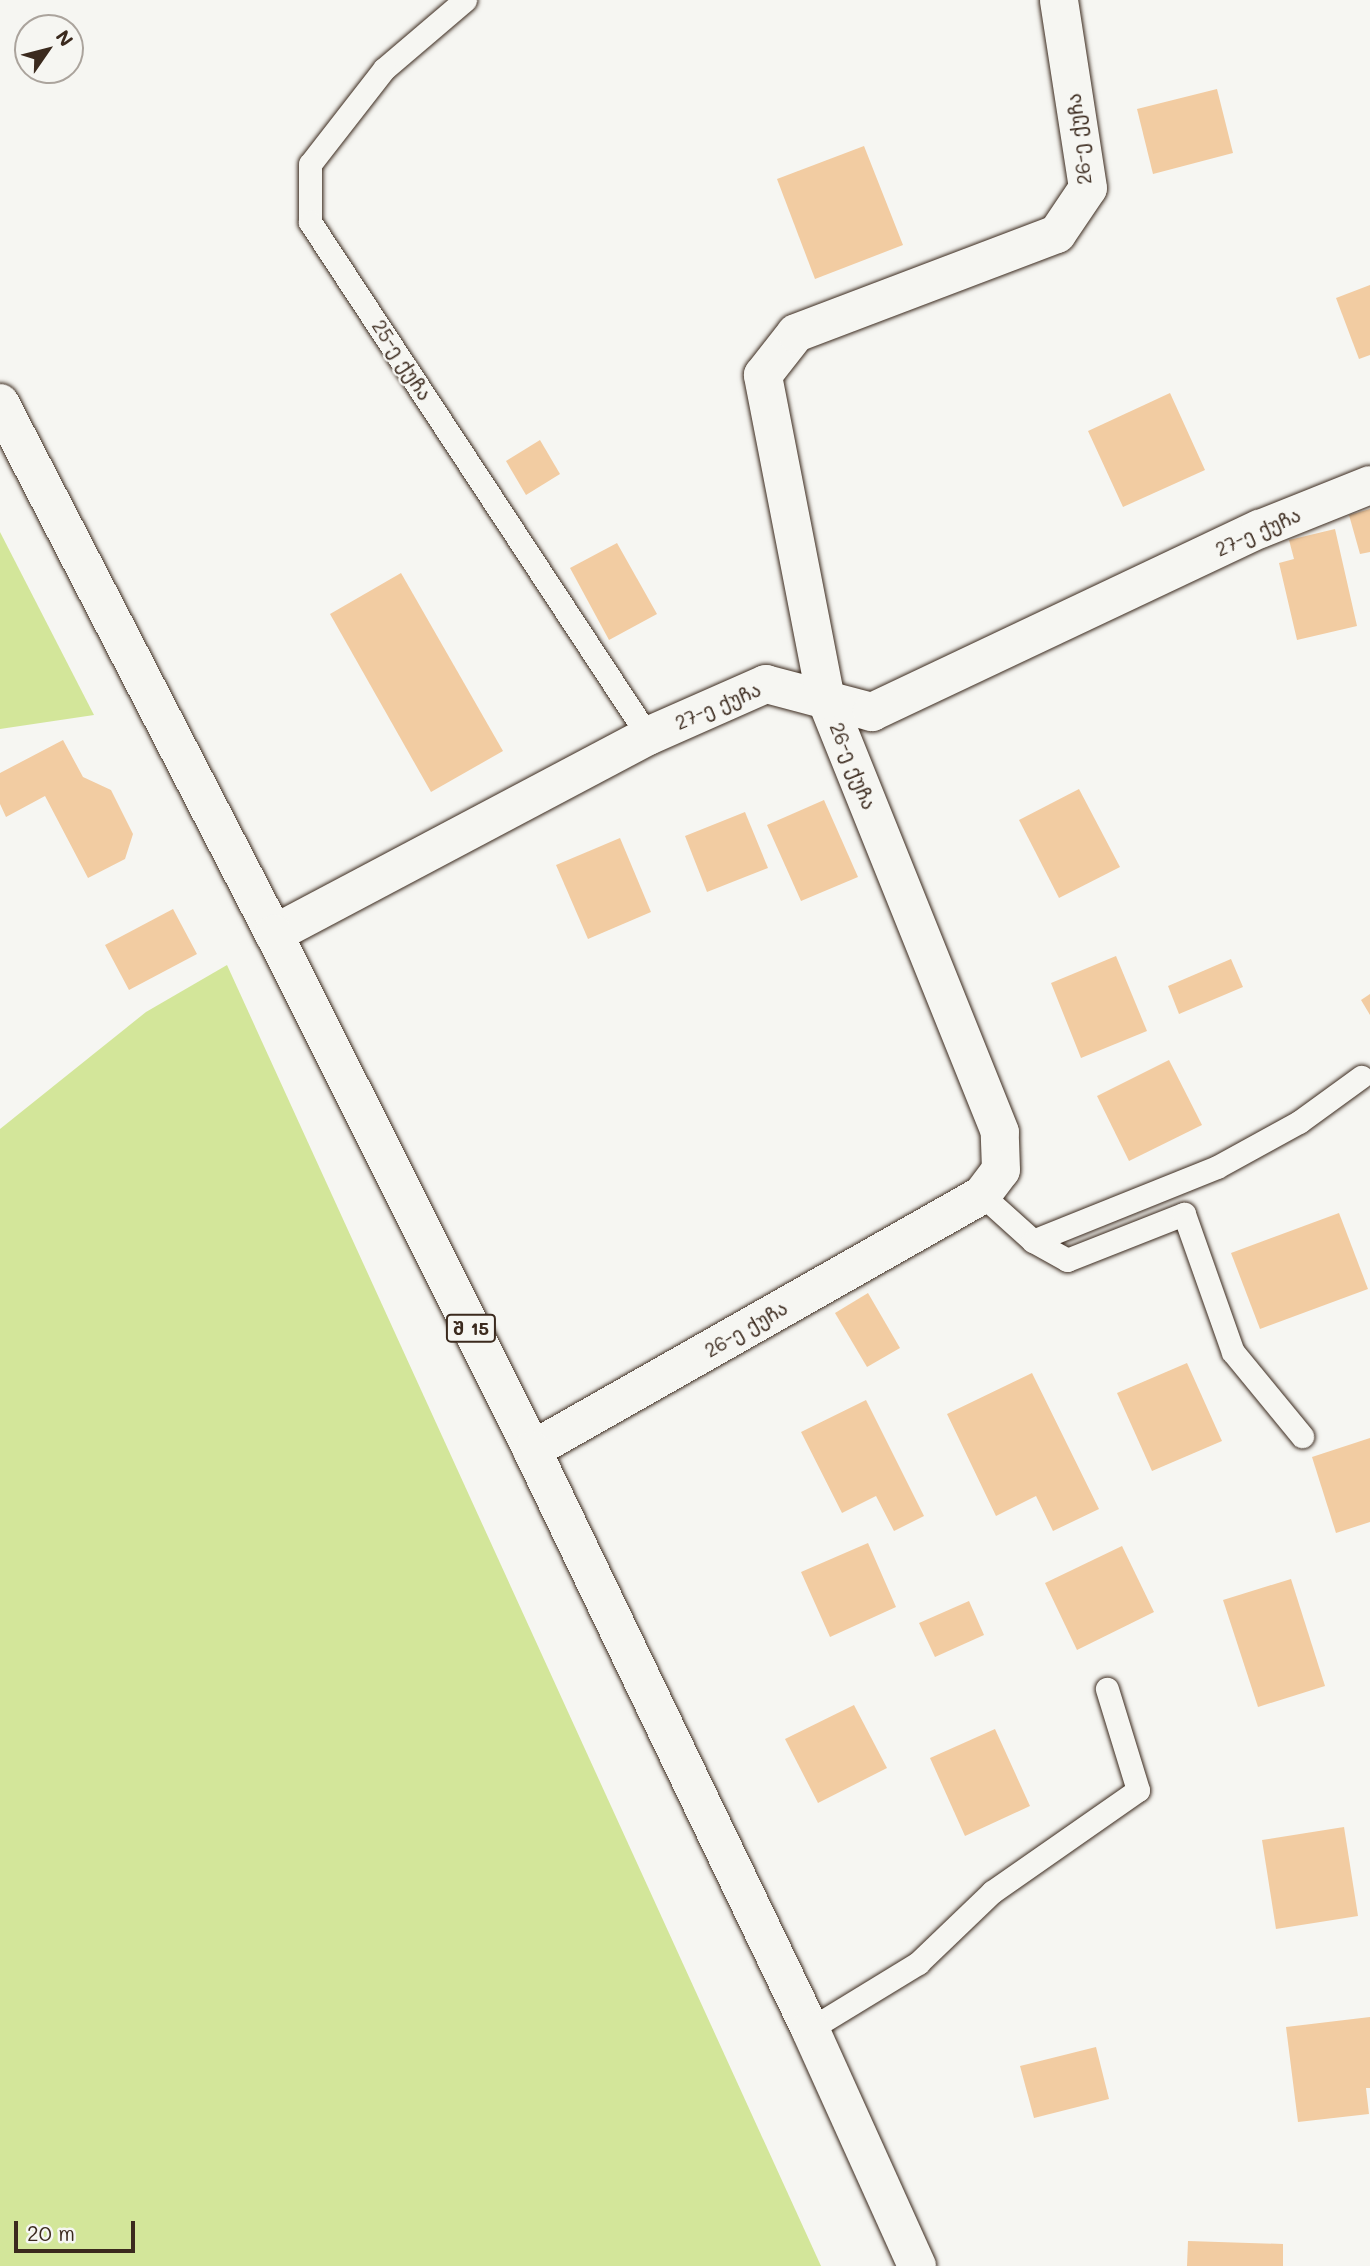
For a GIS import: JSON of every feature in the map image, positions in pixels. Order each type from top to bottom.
[{"type":"street","name":"26-ე ქუჩა","points":[[532,1450],[982,1195],[1001,1170],[1000,1132],[826,700],[763,375],[796,333],[1057,234],[1088,188],[1059,0]]},
{"type":"street","name":"შ 15","points":[[0,403],[274,934],[532,1450],[810,2029],[917,2266]]},
{"type":"street","name":"27-ე ქუჩა","points":[[274,934],[648,736],[766,684],[872,712],[1260,529],[1370,485]]},
{"type":"lane","name":"25-ე ქუჩა","points":[[465,0],[384,69],[310,164],[310,222],[648,736]]},
{"type":"lane","points":[[1033,1241],[1217,1167],[1299,1122],[1361,1077]]},
{"type":"lane","points":[[982,1195],[1033,1241],[1067,1260],[1184,1214],[1233,1352],[1302,1436]]},
{"type":"lane","points":[[810,2029],[918,1963],[992,1892],[1138,1790],[1107,1689]]},
{"type":"green space","points":[[0,532],[94,715],[0,729]]},
{"type":"green space","points":[[227,965],[821,2266],[0,2266],[0,1129],[146,1012]]},
{"type":"building","points":[[1217,89],[1233,153],[1153,174],[1137,109]]},
{"type":"building","points":[[864,146],[903,245],[815,279],[777,179]]},
{"type":"building","points":[[1370,285],[1370,355],[1359,359],[1336,298]]},
{"type":"building","points":[[1170,393],[1205,470],[1123,507],[1088,431]]},
{"type":"building","points":[[540,440],[560,474],[526,495],[506,461]]},
{"type":"building","points":[[1370,509],[1370,552],[1360,554],[1349,515]]},
{"type":"building","points":[[1335,529],[1357,626],[1297,640],[1279,563],[1294,559],[1289,540]]},
{"type":"building","points":[[617,543],[657,614],[609,640],[570,568]]},
{"type":"building","points":[[401,573],[503,751],[431,792],[330,614]]},
{"type":"building","points":[[63,740],[83,777],[111,790],[133,834],[125,859],[88,878],[45,796],[6,817],[0,804],[0,773]]},
{"type":"building","points":[[1079,789],[1120,867],[1059,898],[1019,820]]},
{"type":"building","points":[[824,800],[858,877],[801,901],[767,825]]},
{"type":"building","points":[[745,812],[768,868],[707,892],[685,836]]},
{"type":"building","points":[[620,838],[651,912],[588,939],[556,865]]},
{"type":"building","points":[[173,909],[197,954],[129,990],[105,945]]},
{"type":"building","points":[[1116,956],[1147,1031],[1081,1058],[1051,983]]},
{"type":"building","points":[[1231,959],[1243,987],[1179,1014],[1168,986]]},
{"type":"building","points":[[1370,994],[1370,1015],[1361,1000]]},
{"type":"building","points":[[1169,1060],[1202,1125],[1129,1161],[1097,1096]]},
{"type":"building","points":[[1339,1213],[1368,1289],[1260,1329],[1231,1253]]},
{"type":"building","points":[[868,1293],[900,1348],[867,1367],[835,1313]]},
{"type":"building","points":[[1187,1363],[1222,1441],[1152,1471],[1117,1393]]},
{"type":"building","points":[[1032,1373],[1099,1509],[1053,1531],[1036,1496],[996,1516],[947,1414]]},
{"type":"building","points":[[866,1400],[924,1516],[894,1531],[876,1496],[842,1513],[801,1432]]},
{"type":"building","points":[[1370,1438],[1370,1522],[1336,1533],[1312,1457]]},
{"type":"building","points":[[868,1543],[896,1607],[830,1637],[801,1572]]},
{"type":"building","points":[[1122,1546],[1154,1612],[1077,1650],[1045,1583]]},
{"type":"building","points":[[1291,1579],[1325,1686],[1258,1707],[1223,1600]]},
{"type":"building","points":[[969,1601],[984,1635],[935,1657],[919,1623]]},
{"type":"building","points":[[854,1705],[887,1768],[818,1803],[785,1739]]},
{"type":"building","points":[[995,1729],[1030,1806],[965,1836],[930,1758]]},
{"type":"building","points":[[1344,1827],[1358,1916],[1276,1929],[1262,1840]]},
{"type":"building","points":[[1370,2017],[1370,2088],[1366,2088],[1369,2114],[1298,2122],[1286,2027]]},
{"type":"building","points":[[1096,2047],[1109,2099],[1034,2118],[1020,2066]]},
{"type":"building","points":[[1188,2241],[1283,2244],[1283,2266],[1187,2266]]}]
